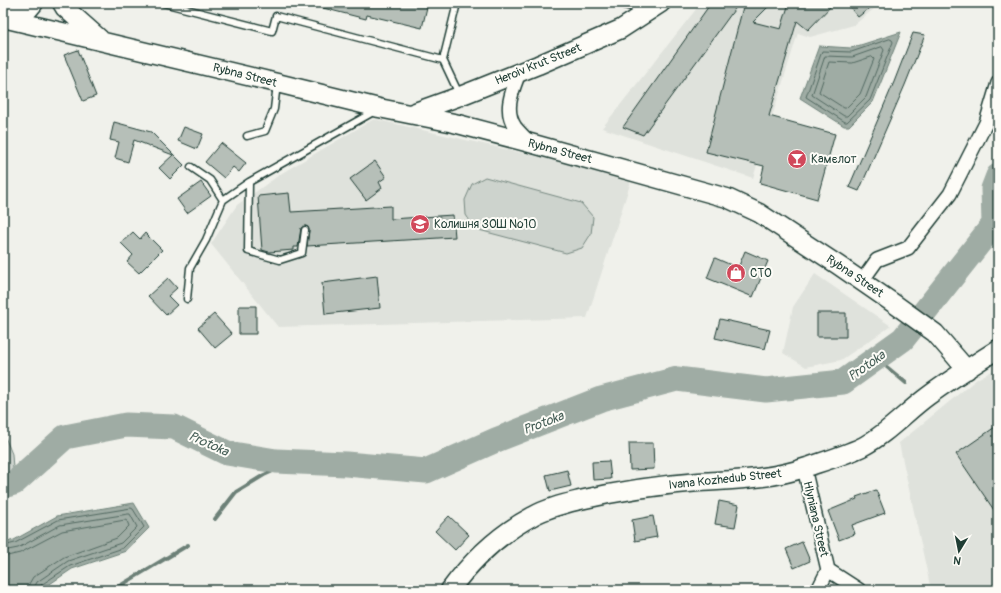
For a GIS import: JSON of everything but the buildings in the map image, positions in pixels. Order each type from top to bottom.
[{"type":"street","points":[[3,18],[29,9],[34,3]]},
{"type":"street","name":"Rybna Street","points":[[62,3],[65,8],[102,41]]},
{"type":"street","name":"Heroiv Krut Street","points":[[409,114],[519,73],[621,29],[655,7]]},
{"type":"street","name":"Rybna Street","points":[[3,18],[379,108],[454,124],[710,192],[739,203],[759,213],[896,304],[935,333],[967,370]]},
{"type":"street","points":[[519,73],[511,94],[508,109],[514,126],[530,143]]},
{"type":"street","points":[[862,281],[877,260],[908,248],[950,194],[986,123],[998,83]]},
{"type":"street","name":"Ivana Kozhedub Street","points":[[450,590],[464,571],[490,545],[511,528],[534,515],[559,505],[636,489],[675,484],[755,478],[804,468],[863,446],[882,435],[928,396],[998,349]]},
{"type":"street","name":"Hlyniana Street","points":[[804,468],[828,570],[818,590]]},
{"type":"street","name":"Hlyniana Street","points":[[828,570],[859,590]]},
{"type":"lane","points":[[163,3],[272,32],[276,16],[443,60]]},
{"type":"lane","points":[[457,3],[443,60],[460,96]]},
{"type":"lane","points":[[616,3],[655,7]]},
{"type":"lane","points":[[247,136],[265,131],[274,109],[277,83]]},
{"type":"lane","points":[[187,298],[190,268],[206,240],[223,200],[249,182],[379,108]]},
{"type":"lane","points":[[191,167],[210,180],[223,200]]},
{"type":"lane","points":[[249,182],[248,251],[280,260],[302,253],[305,230]]},
{"type":"shaded area","points":[[701,3],[881,3],[854,25],[810,37],[798,33],[753,178],[602,128]]},
{"type":"shaded area","name":"Колишня ЗОШ №10","points":[[374,119],[632,178],[587,318],[278,327],[211,244],[237,205],[282,173]]},
{"type":"shaded area","points":[[485,177],[581,203],[593,217],[591,234],[582,248],[566,253],[475,229],[466,215],[465,200],[472,184]]},
{"type":"shaded area","points":[[815,274],[891,326],[841,360],[806,367],[783,353],[793,307]]},
{"type":"shaded area","points":[[998,368],[998,590],[931,590],[899,443],[977,379]]},
{"type":"shaded area","points":[[3,432],[12,454],[14,483],[3,486]]},
{"type":"water","points":[[901,32],[873,102],[849,126],[844,126],[800,98],[819,46],[851,48]]},
{"type":"water","points":[[134,503],[149,528],[126,551],[72,569],[41,590],[3,590],[3,543],[14,540],[57,516]]},
{"type":"waterway","name":"Protoka","points":[[3,486],[14,483],[65,437],[126,425],[174,427],[227,453],[276,461],[346,464],[426,471],[496,440],[601,399],[677,379],[766,390],[843,382],[903,339],[994,224],[993,189],[998,176]]},
{"type":"waterway","points":[[876,358],[906,383]]},
{"type":"waterway","points":[[215,519],[236,492],[264,475],[293,462]]},
{"type":"waterway","points":[[113,590],[188,545]]},
{"type":"place","name":"Камєлот","points":[[797,159]]},
{"type":"place","name":"Колишня ЗОШ №10","points":[[420,224]]},
{"type":"place","name":"СТО","points":[[736,273]]}]
